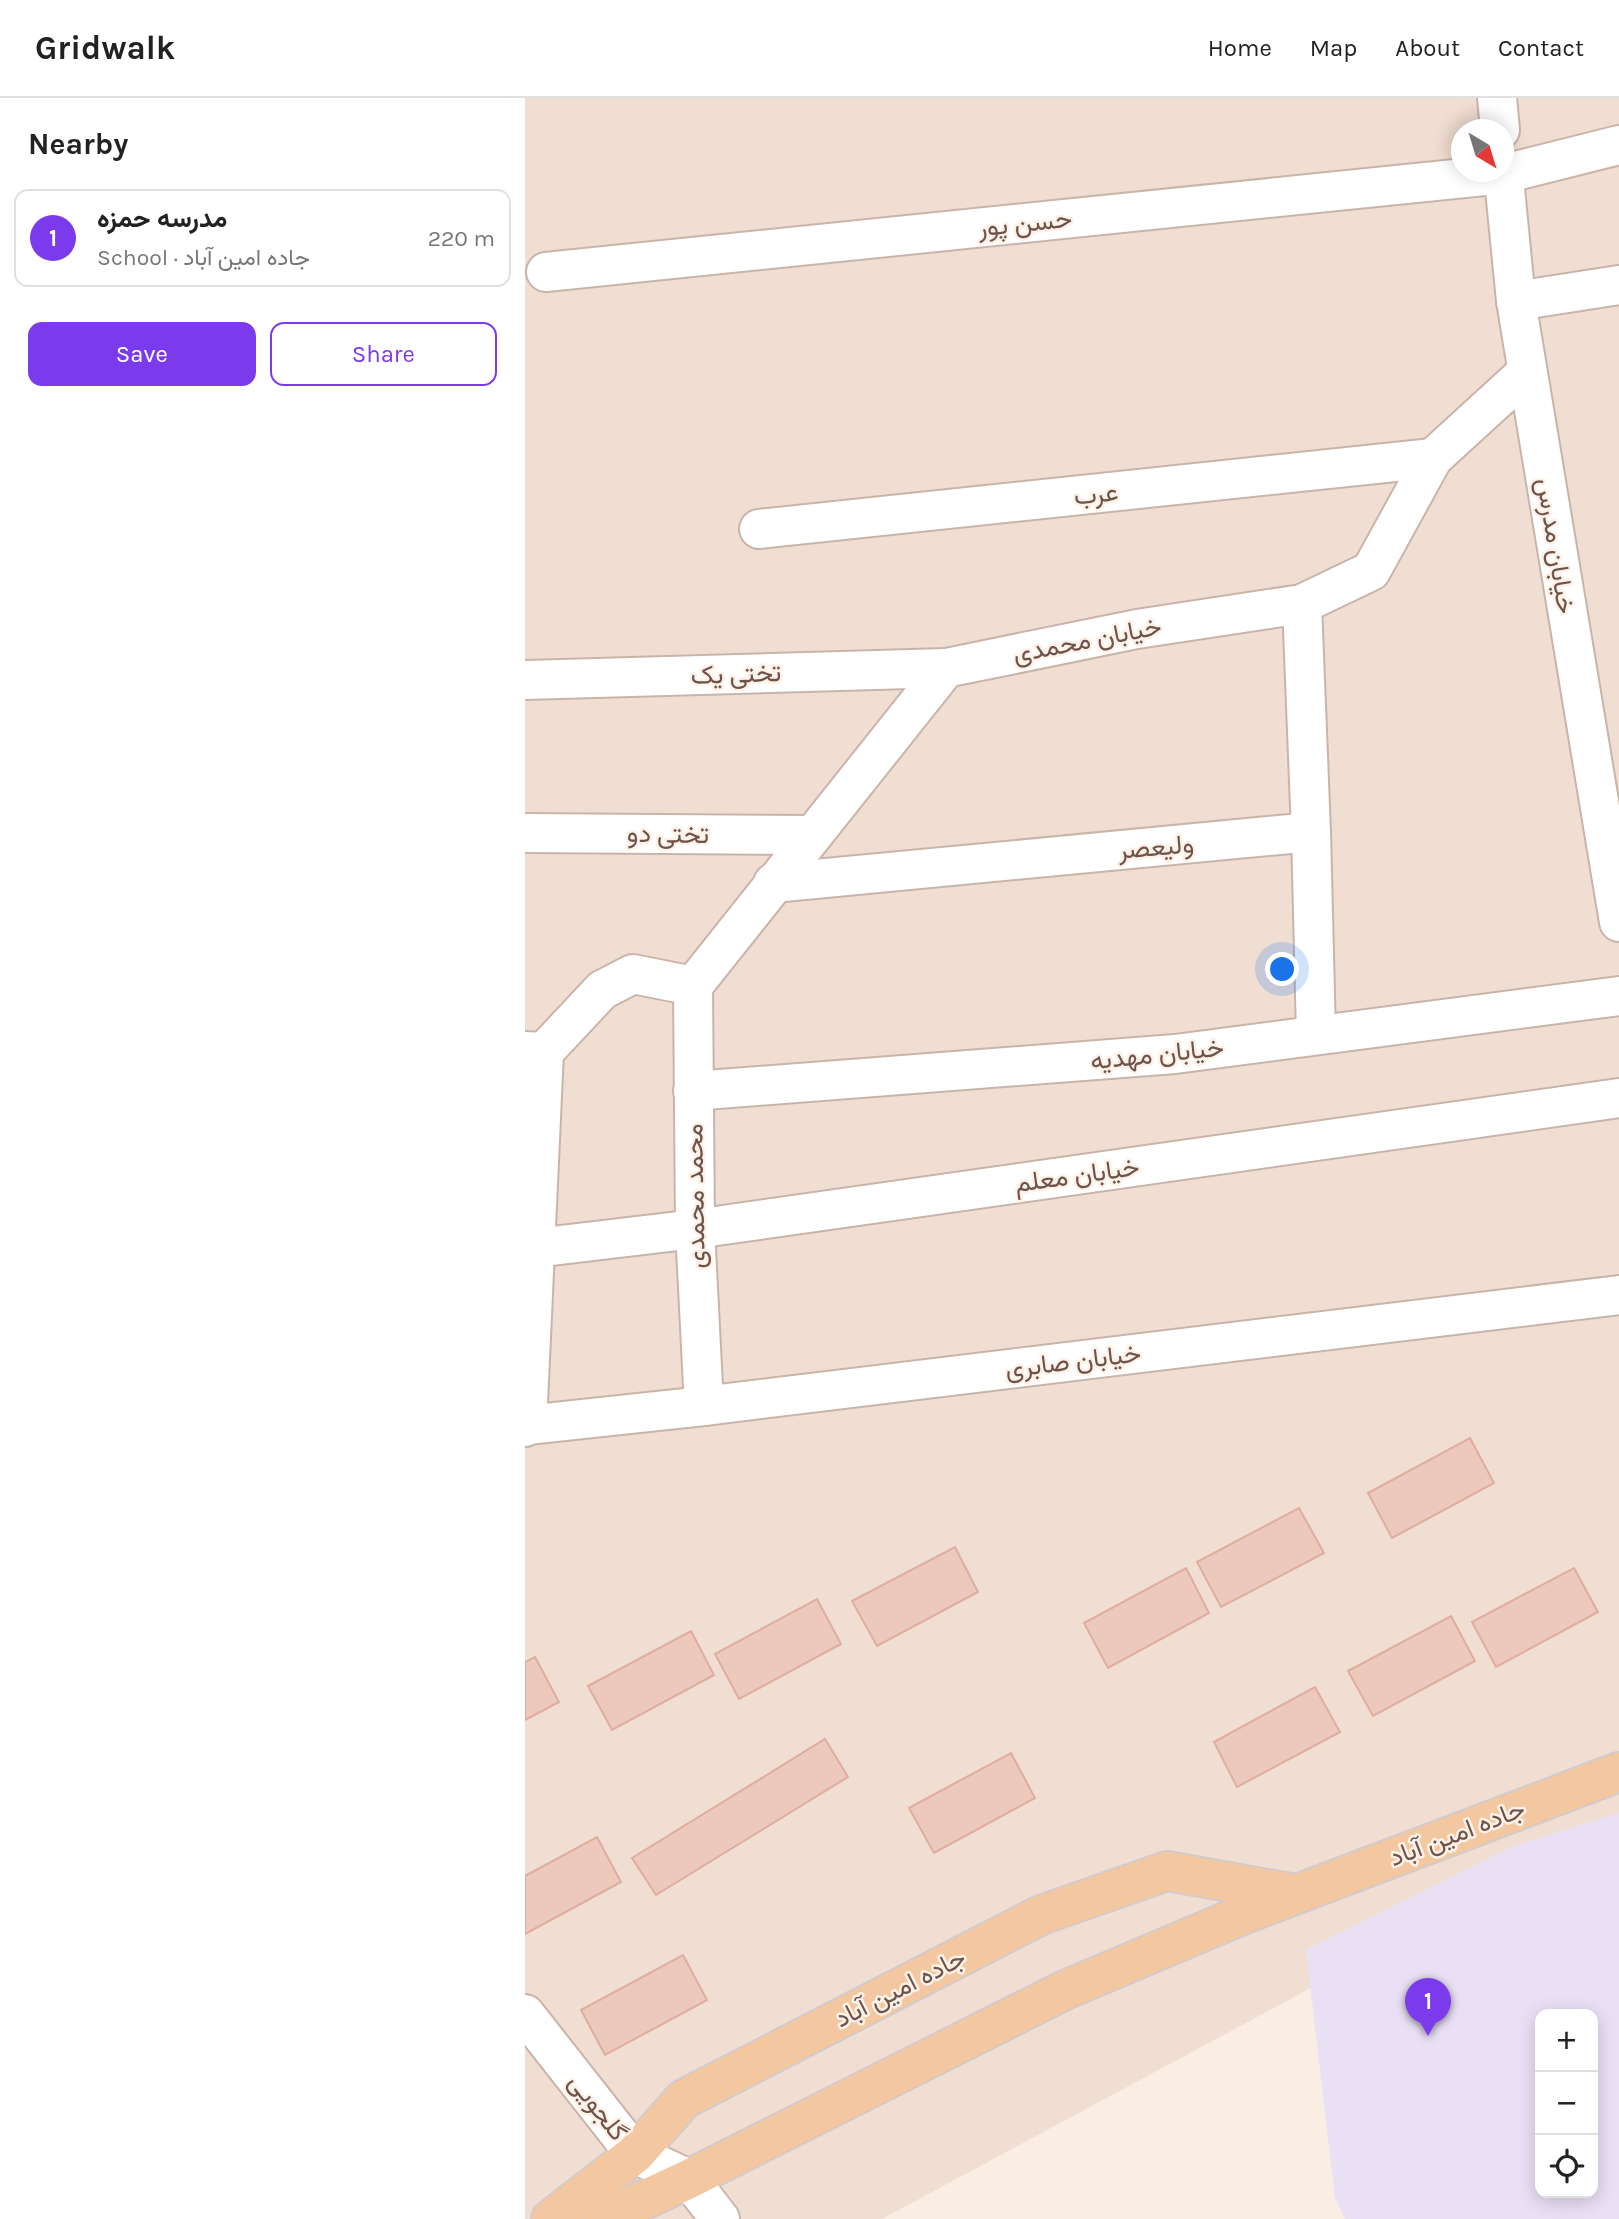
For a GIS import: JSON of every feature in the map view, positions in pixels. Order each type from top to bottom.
[{"type":"main road","name":"جاده امین آباد","points":[[603,2219],[689,2179],[1065,1990],[1296,1894],[1619,1772]]},
{"type":"main road","name":"جاده امین آباد","points":[[551,2219],[635,2154],[684,2099],[1041,1916],[1167,1871],[1296,1894]]},
{"type":"street","points":[[1497,98],[1499,119]]},
{"type":"street","name":"حسن پور","points":[[1514,170],[1619,145]]},
{"type":"street","name":"حسن پور","points":[[546,272],[1451,178]]},
{"type":"street","name":"خیابان مدرس","points":[[1505,182],[1515,301],[1619,922]]},
{"type":"street","points":[[1515,301],[1619,285]]},
{"type":"street","name":"خیابان محمدی","points":[[946,668],[1137,629],[1302,604],[1371,571],[1433,458],[1527,372]]},
{"type":"street","name":"عرب","points":[[759,529],[1433,458]]},
{"type":"street","points":[[1302,604],[1316,1035]]},
{"type":"street","points":[[526,1426],[529,1303],[535,1248],[535,1052],[602,989],[633,974],[693,986],[946,668]]},
{"type":"street","name":"تختی یک","points":[[525,680],[946,668]]},
{"type":"street","name":"ولیعصر","points":[[773,883],[1311,832]]},
{"type":"street","name":"تختی دو","points":[[525,833],[811,835]]},
{"type":"street","name":"محمد محمدی","points":[[693,986],[695,1229],[704,1406]]},
{"type":"street","name":"خیابان مهدیه","points":[[693,1091],[1175,1054],[1619,996]]},
{"type":"street","name":"خیابان معلم","points":[[535,1248],[695,1229],[1619,1098]]},
{"type":"street","name":"خیابان صابری","points":[[526,1426],[1619,1294]]},
{"type":"street","name":"گلجویی","points":[[525,2014],[635,2154],[689,2179]]},
{"type":"street","points":[[689,2179],[720,2219]]},
{"type":"shaded area","points":[[525,98],[1619,98],[1619,1822],[882,2219],[525,2219]]},
{"type":"shaded area","points":[[1619,1813],[1619,2219],[1345,2219],[1335,2198],[1306,1950],[1514,1846]]},
{"type":"building","points":[[1470,1438],[1494,1483],[1392,1538],[1368,1493]]},
{"type":"building","points":[[1299,1508],[1324,1553],[1221,1607],[1197,1562]]},
{"type":"building","points":[[955,1547],[978,1592],[877,1646],[852,1601]]},
{"type":"building","points":[[1186,1568],[1209,1613],[1108,1668],[1084,1623]]},
{"type":"building","points":[[1574,1568],[1598,1612],[1496,1667],[1472,1622]]},
{"type":"building","points":[[817,1599],[841,1644],[739,1699],[715,1654]]},
{"type":"building","points":[[1451,1616],[1475,1661],[1373,1716],[1348,1671]]},
{"type":"building","points":[[691,1631],[714,1675],[612,1730],[588,1686]]},
{"type":"building","points":[[535,1657],[559,1702],[525,1720],[525,1662]]},
{"type":"building","points":[[1315,1687],[1340,1732],[1237,1787],[1214,1742]]},
{"type":"building","points":[[825,1739],[848,1777],[656,1895],[632,1858]]},
{"type":"building","points":[[1011,1753],[1035,1798],[934,1853],[909,1808]]},
{"type":"building","points":[[597,1837],[621,1882],[525,1934],[525,1876]]},
{"type":"building","points":[[683,1955],[707,2000],[605,2055],[581,2010]]},
{"type":"place","name":"مدرسه حمزه","points":[[1428,2036]]}]
